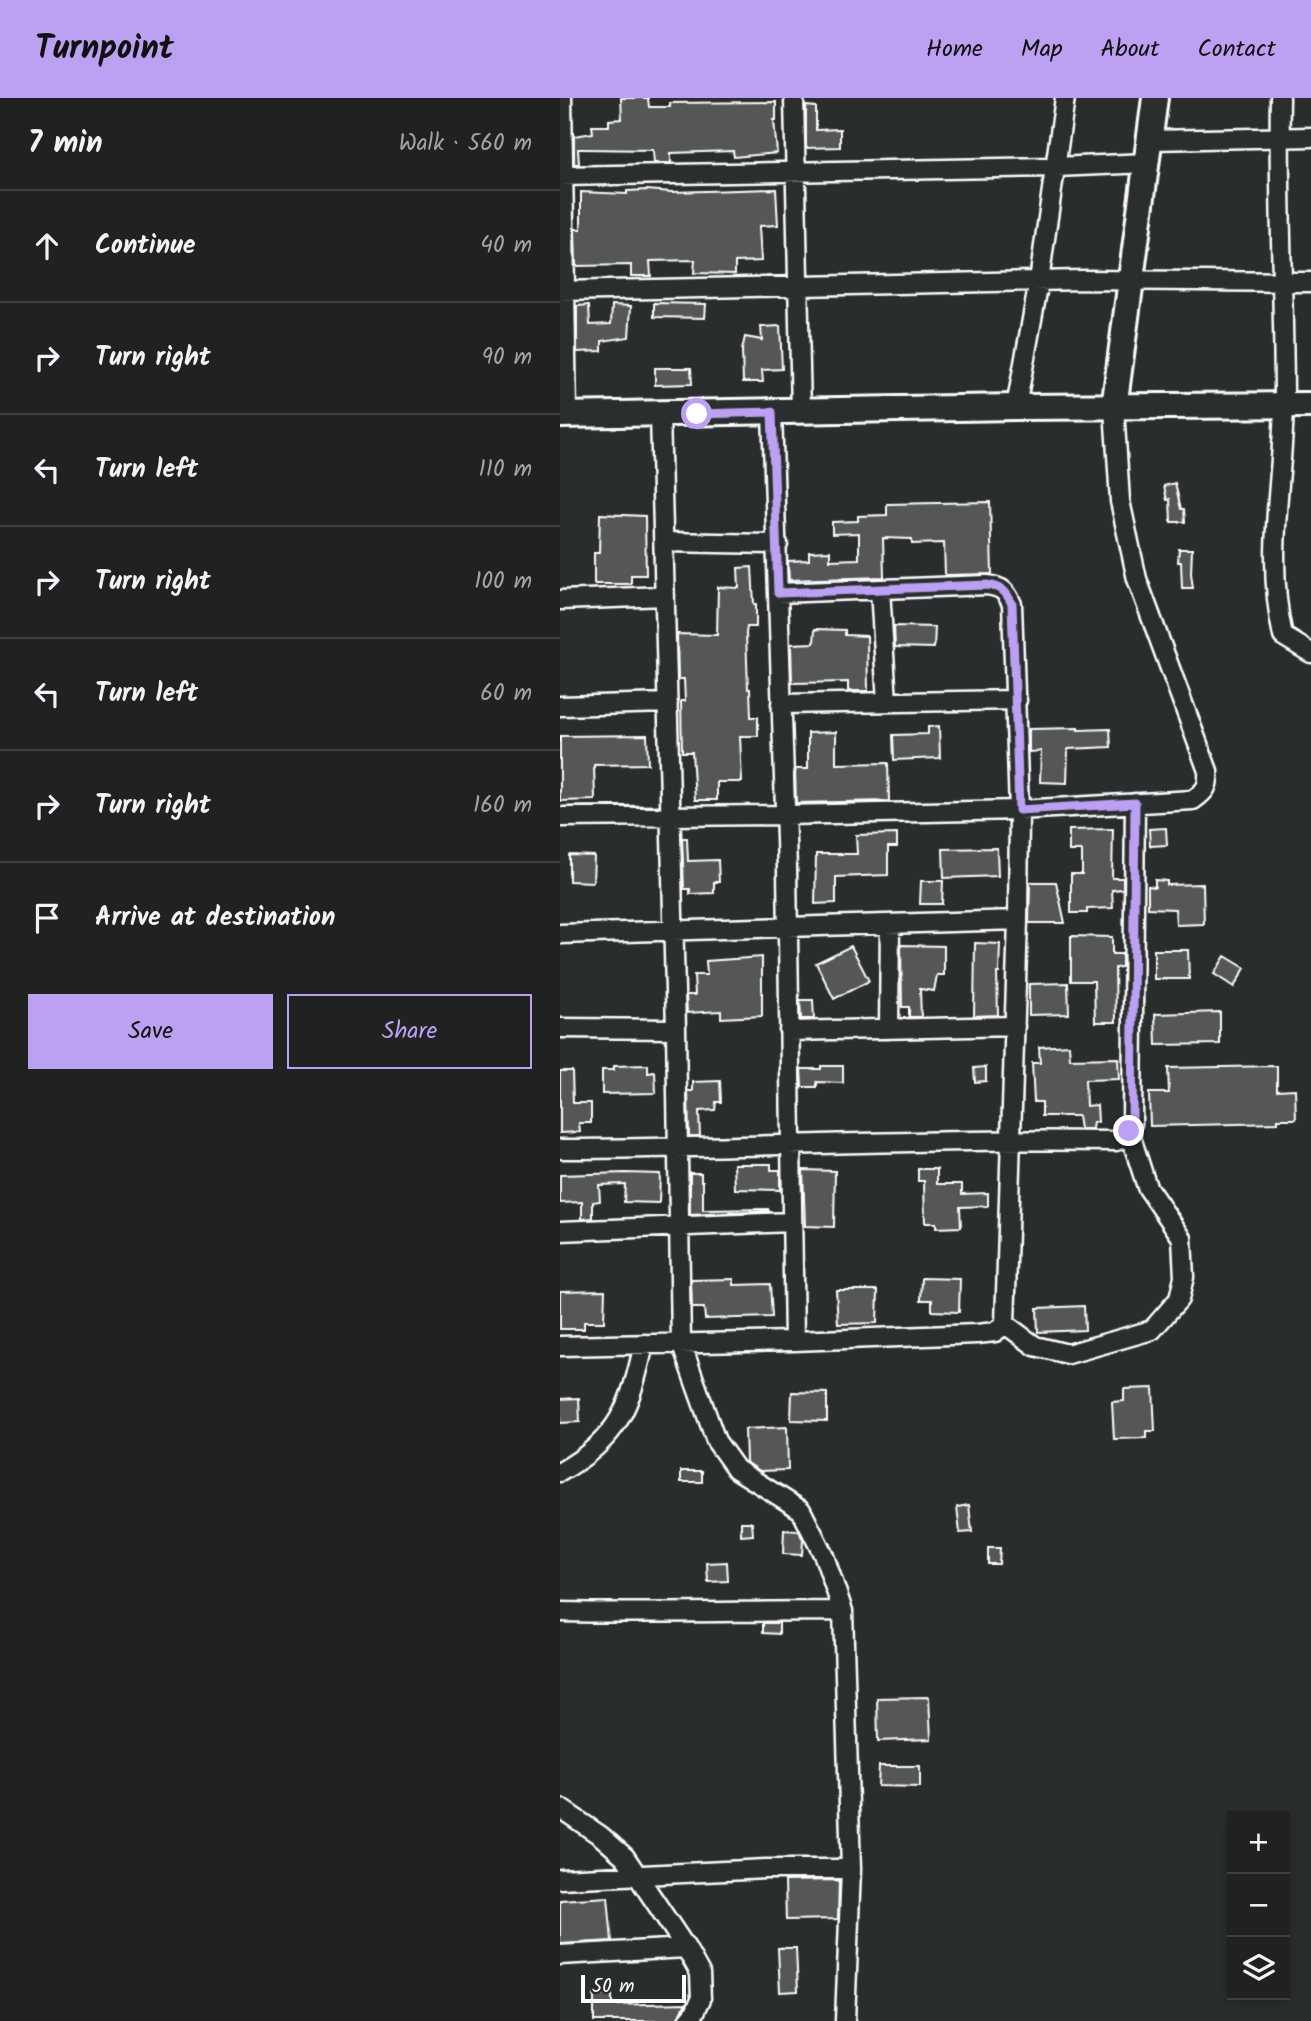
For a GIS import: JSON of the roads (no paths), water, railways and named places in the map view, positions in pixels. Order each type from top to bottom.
[{"type":"street","points":[[562,98],[563,415],[1311,405]]},
{"type":"street","points":[[794,98],[801,412]]},
{"type":"street","points":[[1016,407],[1039,281],[1065,98]]},
{"type":"street","points":[[560,817],[670,814],[785,816],[1019,810],[1193,800],[1205,791],[1209,784],[1208,771],[1134,568],[1120,501],[1114,408],[1155,98]]},
{"type":"street","points":[[1280,98],[1284,406],[1274,531],[1276,603],[1283,636],[1311,653]]},
{"type":"street","points":[[561,176],[1056,167],[1149,151],[1280,137],[1311,137]]},
{"type":"street","points":[[562,291],[1039,281],[1311,282]]},
{"type":"street","points":[[772,412],[788,928],[794,1341]]},
{"type":"street","points":[[660,414],[681,1343],[716,1441],[736,1469],[801,1510],[824,1556],[843,1611],[851,1869],[845,2021]]},
{"type":"street","points":[[664,542],[778,544]]},
{"type":"street","points":[[560,1346],[977,1334],[995,1332],[1005,1324],[1018,920],[1017,700],[1012,604],[1007,593],[1000,587],[987,585],[778,593]]},
{"type":"street","points":[[880,589],[887,702]]},
{"type":"street","points":[[560,600],[665,596]]},
{"type":"street","points":[[781,704],[1017,700]]},
{"type":"street","points":[[560,706],[668,704]]},
{"type":"street","points":[[560,1149],[677,1149],[1011,1139],[1116,1141],[1124,1138],[1132,1124],[1135,803]]},
{"type":"street","points":[[560,934],[1018,920]]},
{"type":"street","points":[[889,1029],[890,925]]},
{"type":"street","points":[[789,1031],[1014,1026]]},
{"type":"street","points":[[560,1028],[676,1029]]},
{"type":"street","points":[[1005,1324],[1035,1346],[1068,1354],[1152,1330],[1179,1299],[1184,1277],[1182,1238],[1147,1187],[1129,1131]]},
{"type":"street","points":[[560,1231],[791,1222]]},
{"type":"street","points":[[560,1472],[584,1458],[614,1430],[634,1391],[644,1344]]},
{"type":"street","points":[[560,1612],[655,1614],[843,1611]]},
{"type":"street","points":[[560,1808],[625,1857],[686,1948],[700,1973],[701,1999],[688,2021]]},
{"type":"street","points":[[560,1880],[766,1869],[851,1869]]},
{"type":"street","points":[[560,1955],[686,1948]]}]
